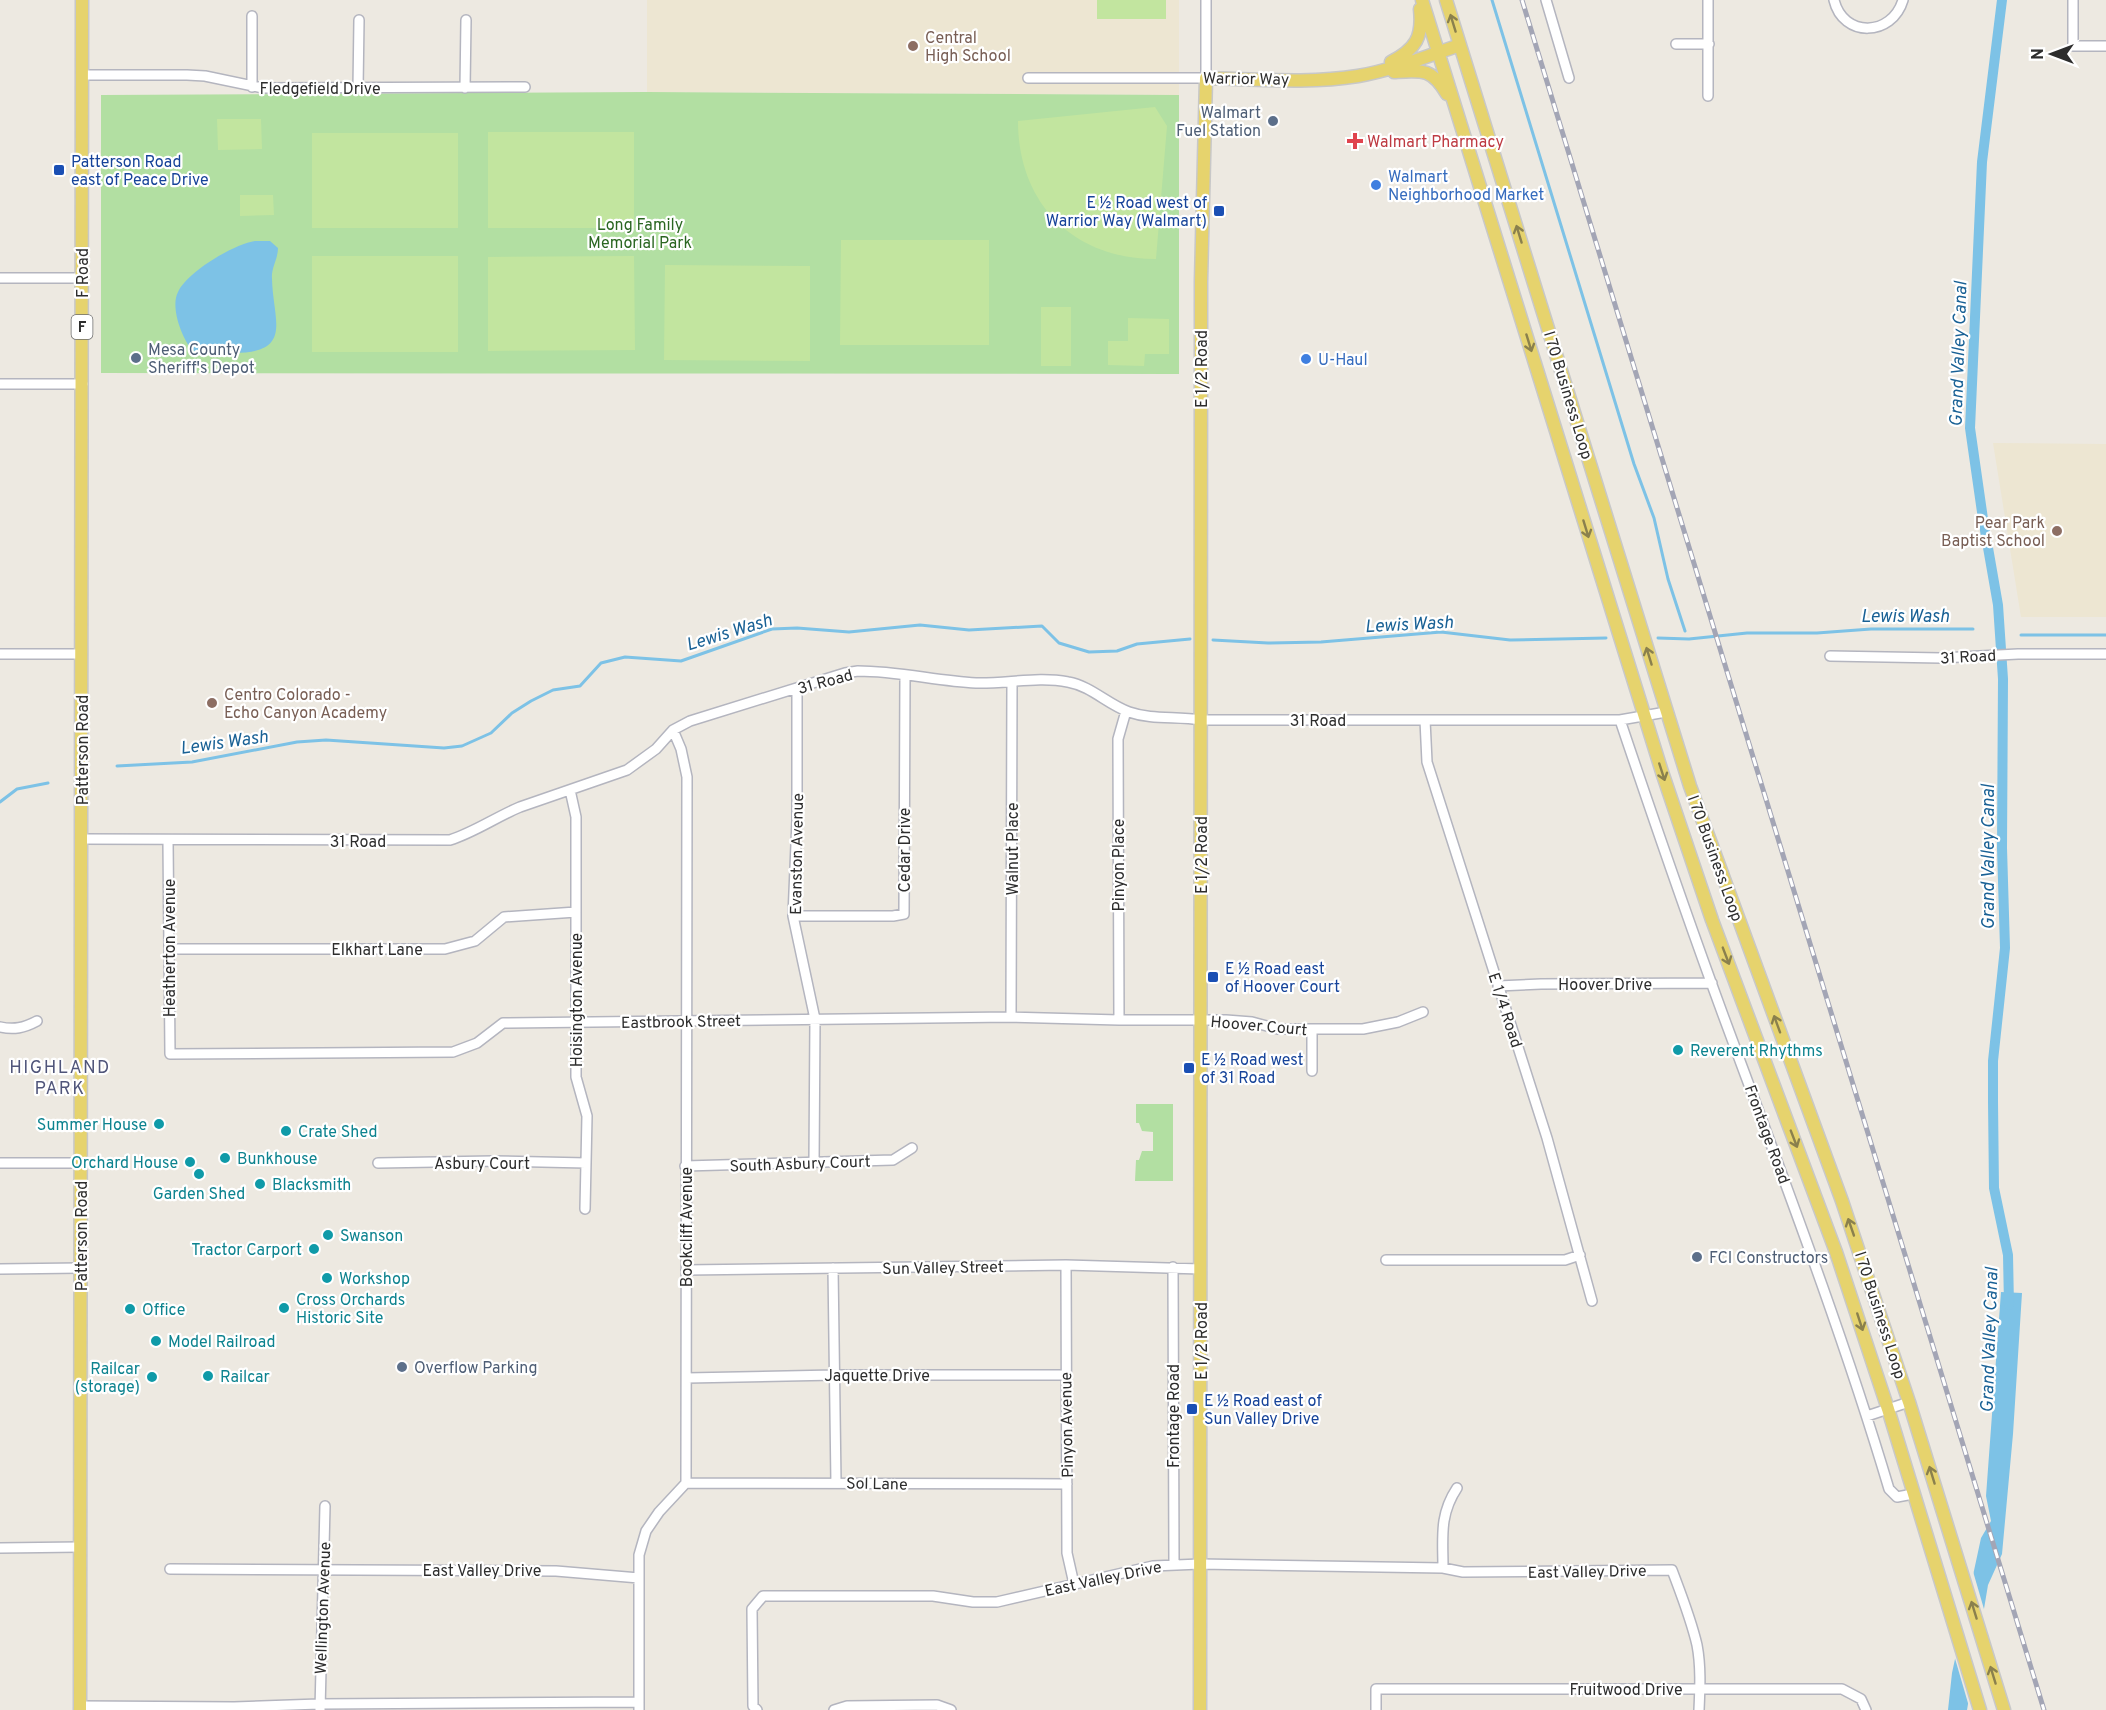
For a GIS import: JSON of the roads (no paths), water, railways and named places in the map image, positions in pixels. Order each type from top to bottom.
[{"type":"main road","name":"F Road","points":[[82,0],[82,654]]},
{"type":"main road","name":"I 70 Business Loop","points":[[1421,0],[1644,716],[1712,920],[1836,1252],[1888,1409],[1980,1710]]},
{"type":"main road","points":[[1372,73],[1403,56],[1415,44],[1421,23],[1421,0]]},
{"type":"main road","name":"I 70 Business Loop","points":[[1446,0],[1690,786],[1842,1201],[1909,1402],[2004,1710]]},
{"type":"main road","name":"Warrior Way","points":[[1206,78],[1324,79],[1372,73],[1460,45]]},
{"type":"main road","points":[[1372,73],[1420,71],[1435,76],[1447,96],[1467,146]]},
{"type":"main road","name":"E 1/2 Road","points":[[1200,1710],[1201,281],[1206,78]]},
{"type":"main road","name":"Patterson Road","points":[[80,1708],[82,654]]},
{"type":"street","name":"E 1/2 Road","points":[[1206,0],[1206,78]]},
{"type":"street","points":[[1546,0],[1569,78]]},
{"type":"street","points":[[1708,0],[1708,96]]},
{"type":"street","points":[[1834,0],[1839,13],[1846,20],[1861,28],[1869,29],[1893,20],[1903,0]]},
{"type":"street","points":[[2073,0],[2073,46],[2106,46]]},
{"type":"street","points":[[252,16],[252,87]]},
{"type":"street","points":[[358,88],[359,20]]},
{"type":"street","points":[[465,88],[466,20]]},
{"type":"street","points":[[1676,44],[1709,44]]},
{"type":"street","name":"Fledgefield Drive","points":[[82,75],[205,76],[252,87],[525,87]]},
{"type":"street","name":"Warrior Way","points":[[1028,78],[1206,78]]},
{"type":"street","points":[[0,278],[82,278]]},
{"type":"street","points":[[0,384],[82,384]]},
{"type":"street","points":[[0,654],[82,654]]},
{"type":"street","name":"31 Road","points":[[1830,656],[1941,658],[2018,654],[2106,654]]},
{"type":"street","name":"31 Road","points":[[82,839],[450,840],[474,831],[511,810],[627,770],[656,749],[673,730],[707,715],[858,671],[979,683],[1067,681],[1083,686],[1126,711],[1148,717],[1185,717],[1201,720],[1620,720],[1666,712]]},
{"type":"street","name":"Cedar Drive","points":[[793,916],[893,916],[904,914],[905,675]]},
{"type":"street","name":"Walnut Place","points":[[1011,1017],[1012,682]]},
{"type":"street","name":"Evanston Avenue","points":[[797,688],[793,916],[815,1019],[814,1163]]},
{"type":"street","name":"Pinyon Place","points":[[1119,1020],[1118,739],[1126,711]]},
{"type":"street","name":"E 1/4 Road","points":[[1425,720],[1427,762],[1547,1138],[1592,1300]]},
{"type":"street","name":"Frontage Road","points":[[1620,720],[1712,983],[1800,1221],[1867,1416],[1889,1489],[1897,1497],[1914,1494]]},
{"type":"street","name":"Bookcliff Avenue","points":[[673,730],[681,749],[687,777],[686,1483]]},
{"type":"street","name":"Hoisington Avenue","points":[[570,790],[576,817],[576,1077],[587,1116],[585,1209]]},
{"type":"street","name":"Heatherton Avenue","points":[[168,841],[170,1054]]},
{"type":"street","name":"Elkhart Lane","points":[[169,949],[445,950],[475,941],[504,917],[576,912]]},
{"type":"street","name":"Hoover Drive","points":[[1498,986],[1712,983]]},
{"type":"street","name":"Hoover Court","points":[[1201,1020],[1252,1022],[1278,1029],[1363,1029],[1398,1022],[1423,1012]]},
{"type":"street","name":"Eastbrook Street","points":[[170,1054],[453,1052],[477,1043],[503,1023],[1011,1017],[1201,1020]]},
{"type":"street","points":[[0,1027],[25,1028],[37,1022]]},
{"type":"street","points":[[1312,1029],[1312,1071]]},
{"type":"street","name":"South Asbury Court","points":[[686,1166],[893,1160],[912,1148]]},
{"type":"street","name":"Asbury Court","points":[[378,1163],[493,1161],[586,1163]]},
{"type":"street","points":[[0,1163],[81,1162]]},
{"type":"street","points":[[1386,1260],[1565,1260],[1580,1255]]},
{"type":"street","name":"Sun Valley Street","points":[[686,1270],[1066,1265],[1201,1269]]},
{"type":"street","name":"Pinyon Avenue","points":[[1066,1265],[1067,1553],[1074,1584]]},
{"type":"street","points":[[0,1269],[81,1268]]},
{"type":"street","points":[[833,1268],[837,1483]]},
{"type":"street","name":"Frontage Road","points":[[1173,1268],[1174,1564]]},
{"type":"street","name":"Jaquette Drive","points":[[687,1378],[835,1375],[1066,1375]]},
{"type":"street","points":[[1867,1416],[1909,1402]]},
{"type":"street","points":[[80,1708],[639,1706],[639,1555],[646,1531],[659,1512],[686,1483]]},
{"type":"street","name":"Sol Lane","points":[[686,1483],[1067,1484]]},
{"type":"street","points":[[1443,1568],[1442,1524],[1448,1502],[1457,1488]]},
{"type":"street","name":"Wellington Avenue","points":[[320,1707],[325,1506]]},
{"type":"street","points":[[0,1548],[80,1547]]},
{"type":"street","name":"East Valley Drive","points":[[757,1710],[753,1706],[752,1610],[763,1596],[933,1596],[973,1602],[997,1602],[1153,1566],[1174,1564],[1443,1568],[1463,1572],[1672,1570],[1697,1646],[1700,1689]]},
{"type":"street","name":"East Valley Drive","points":[[170,1569],[556,1571],[639,1578]]},
{"type":"street","name":"Fruitwood Drive","points":[[1376,1710],[1376,1689],[1842,1689],[1861,1699],[1866,1710]]},
{"type":"street","points":[[1699,1710],[1700,1689]]},
{"type":"street","points":[[834,1710],[848,1706],[907,1708],[937,1705],[951,1710]]},
{"type":"water","points":[[255,241],[270,241],[278,248],[272,275],[276,332],[272,341],[265,347],[252,352],[212,354],[192,350],[184,338],[176,314],[178,292],[191,276],[212,260],[235,247]]},
{"type":"water","points":[[2001,1292],[2022,1293],[2002,1554],[1988,1585],[1967,1710],[1948,1710],[1952,1673],[1981,1538],[1991,1521],[1986,1496]]},
{"type":"waterway","points":[[1492,0],[1634,464],[1654,518],[1668,579],[1685,631]]},
{"type":"waterway","name":"Grand Valley Canal","points":[[2002,0],[1982,162],[1970,428],[1998,605],[2003,679],[2002,848],[2005,948],[1993,1061],[1993,1102],[1994,1188],[2008,1255],[2009,1305]]},
{"type":"waterway","name":"Lewis Wash","points":[[117,766],[192,762],[297,742],[326,740],[444,748],[462,746],[491,733],[512,713],[531,701],[553,690],[580,686],[601,663],[625,657],[681,661],[772,629],[797,628],[849,632],[920,625],[969,630],[1042,626],[1059,643],[1089,652],[1117,651],[1137,644],[1190,639]]},
{"type":"waterway","name":"Lewis Wash","points":[[1658,638],[1689,639],[1747,633],[1817,633],[1871,629],[1973,629]]},
{"type":"waterway","name":"Lewis Wash","points":[[1213,640],[1268,643],[1321,642],[1441,632],[1510,640],[1606,638]]},
{"type":"waterway","name":"Lewis Wash","points":[[2021,635],[2106,635]]},
{"type":"waterway","name":"Lewis Wash","points":[[0,802],[17,789],[48,783]]},
{"type":"railway","points":[[1522,0],[2044,1710]]},
{"type":"place","name":"Central High School","points":[[913,46]]},
{"type":"place","name":"Walmart Fuel Station","points":[[1273,121]]},
{"type":"place","name":"Walmart Pharmacy","points":[[1355,141]]},
{"type":"place","name":"Patterson Road east of Peace Drive","points":[[59,170]]},
{"type":"place","name":"Walmart Neighborhood Market","points":[[1376,185]]},
{"type":"place","name":"E ½ Road west of Warrior Way (Walmart)","points":[[1219,211]]},
{"type":"place","name":"Mesa County Sheriff's Depot","points":[[136,358]]},
{"type":"place","name":"U-Haul","points":[[1306,359]]},
{"type":"place","name":"Pear Park Baptist School","points":[[2057,531]]},
{"type":"place","name":"Centro Colorado - Echo Canyon Academy","points":[[212,703]]},
{"type":"place","name":"E ½ Road east of Hoover Court","points":[[1213,977]]},
{"type":"place","name":"Reverent Rhythms","points":[[1678,1050]]},
{"type":"place","name":"E ½ Road west of 31 Road","points":[[1189,1068]]},
{"type":"place","name":"Summer House","points":[[159,1124]]},
{"type":"place","name":"Crate Shed","points":[[286,1131]]},
{"type":"place","name":"Bunkhouse","points":[[225,1158]]},
{"type":"place","name":"Orchard House","points":[[190,1162]]},
{"type":"place","name":"Garden Shed","points":[[199,1174]]},
{"type":"place","name":"Blacksmith","points":[[260,1184]]},
{"type":"place","name":"Swanson","points":[[328,1235]]},
{"type":"place","name":"Tractor Carport","points":[[314,1249]]},
{"type":"place","name":"FCI Constructors","points":[[1697,1257]]},
{"type":"place","name":"Workshop","points":[[327,1278]]},
{"type":"place","name":"Cross Orchards Historic Site","points":[[284,1308]]},
{"type":"place","name":"Office","points":[[130,1309]]},
{"type":"place","name":"Model Railroad","points":[[156,1341]]},
{"type":"place","name":"Overflow Parking","points":[[402,1367]]},
{"type":"place","name":"Railcar","points":[[208,1376]]},
{"type":"place","name":"Railcar (storage)","points":[[152,1377]]},
{"type":"place","name":"E ½ Road east of Sun Valley Drive","points":[[1192,1409]]},
{"type":"district","name":"HIGHLAND PARK","points":[[60,1077]]},
{"type":"park label","name":"Long Family Memorial Park","points":[[640,233]]}]
